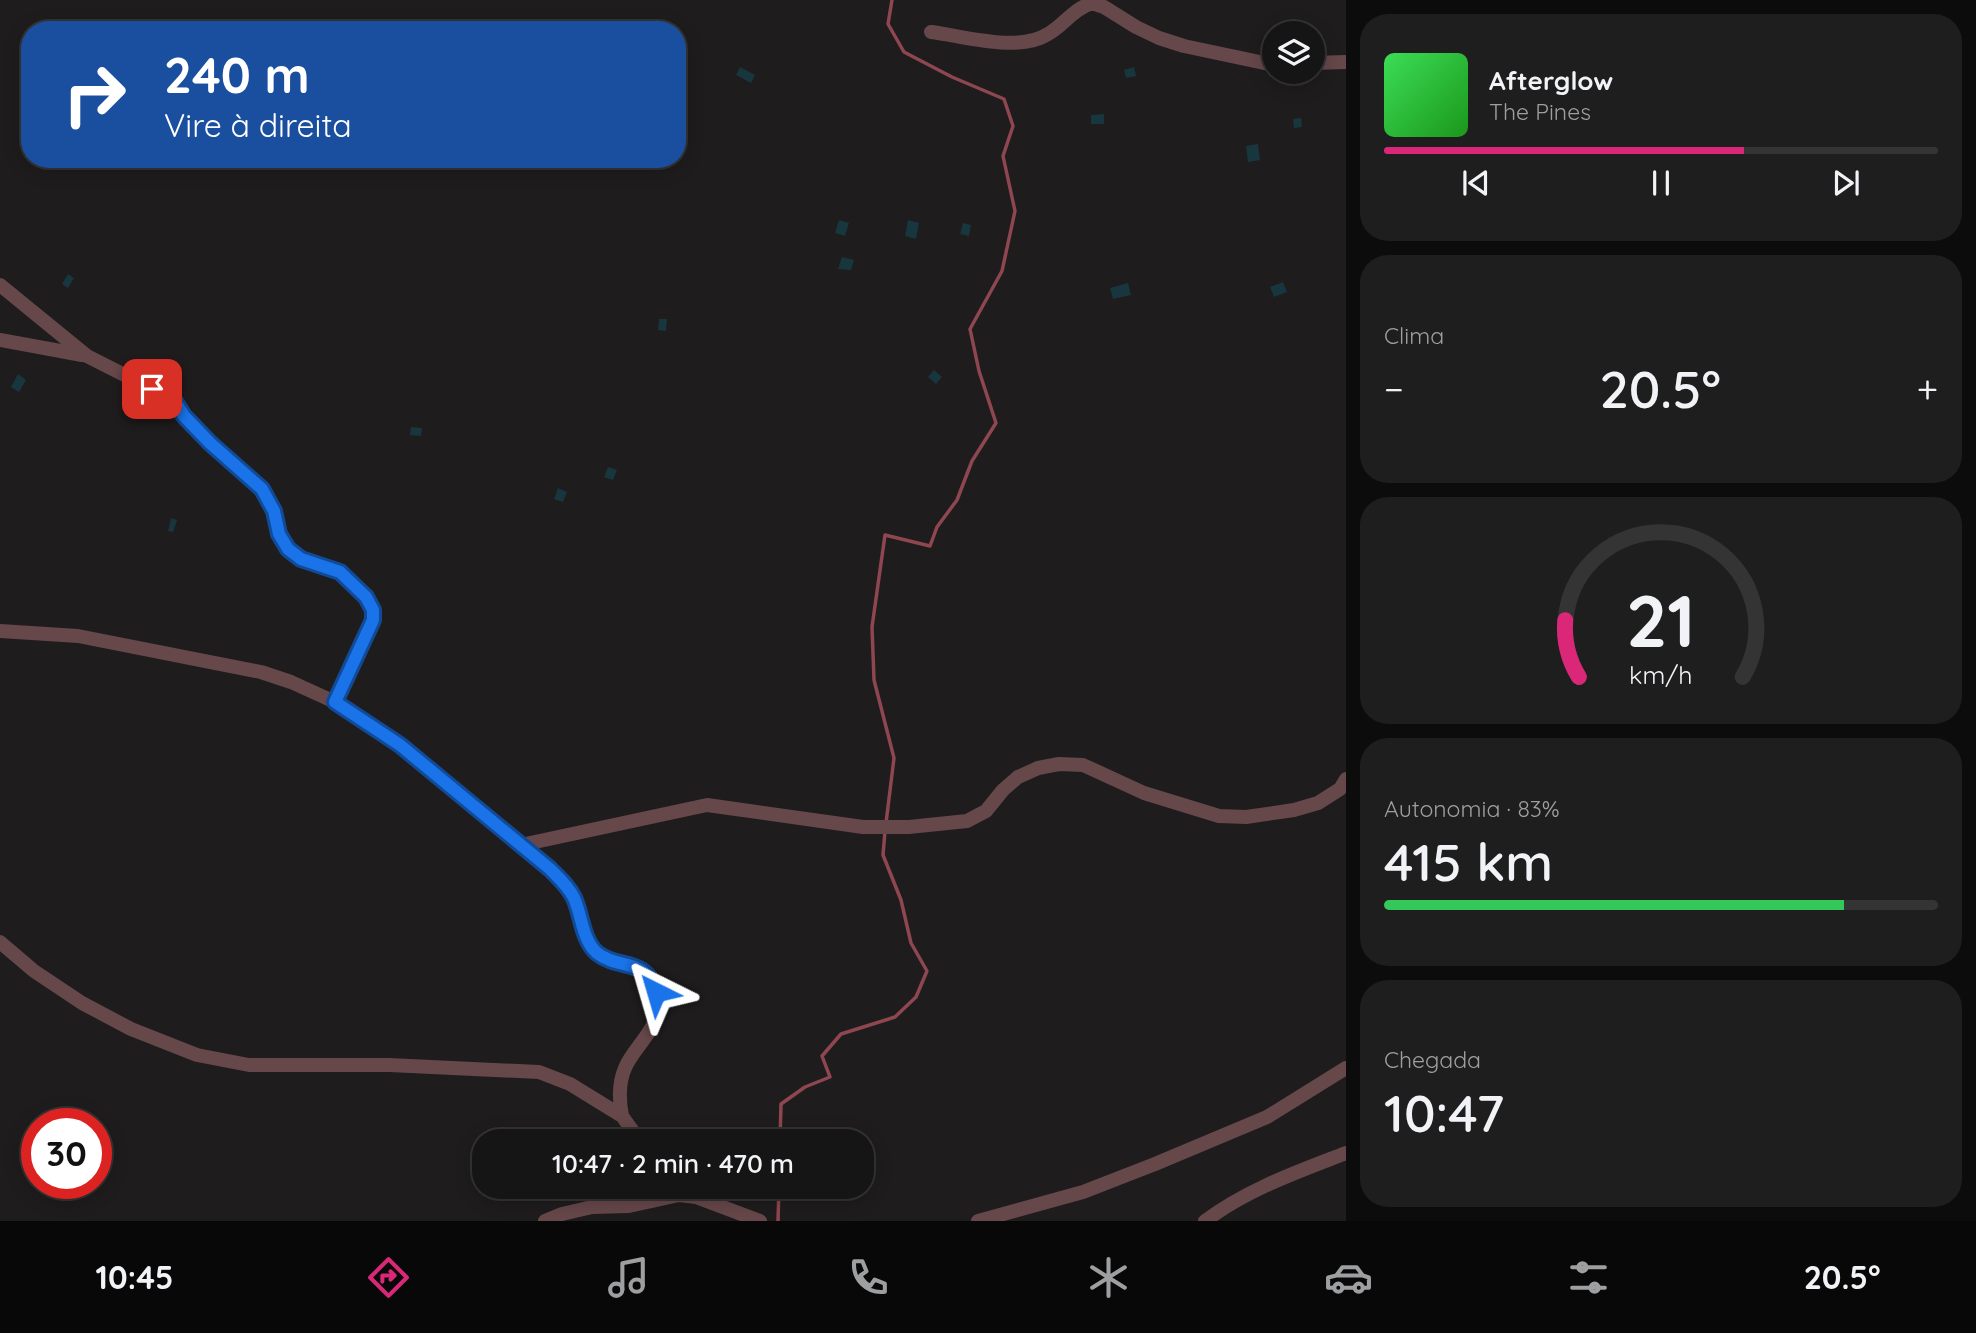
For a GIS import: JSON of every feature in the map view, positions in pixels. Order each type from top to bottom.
[{"type":"street","points":[[931,32],[1025,44],[1048,34],[1072,13],[1092,3],[1171,42],[1262,62]]},
{"type":"street","points":[[1325,63],[1346,62]]},
{"type":"street","points":[[0,285],[87,356],[174,400],[184,416],[210,443],[262,489],[274,511],[279,534],[288,549],[301,559],[340,572],[366,597],[373,610],[373,620],[335,702]]},
{"type":"street","points":[[0,341],[87,356]]},
{"type":"street","points":[[0,631],[78,636],[261,672],[335,702],[400,745],[550,869],[570,892],[593,948],[602,956],[642,969],[653,981],[658,1009],[648,1032],[625,1066],[619,1096],[622,1116]]},
{"type":"street","points":[[522,845],[706,805],[863,827],[909,827],[967,821],[986,811],[1018,777],[1038,768],[1059,764],[1083,765],[1144,793],[1219,816],[1246,817],[1294,810],[1318,803],[1339,789],[1346,779]]},
{"type":"street","points":[[0,942],[34,971],[82,1003],[131,1029],[197,1055],[249,1065],[389,1065],[539,1072],[570,1084],[622,1116],[631,1129]]},
{"type":"street","points":[[978,1221],[1083,1192],[1143,1169],[1267,1117],[1346,1068]]},
{"type":"street","points":[[1205,1221],[1240,1197],[1275,1180],[1346,1153]]},
{"type":"street","points":[[545,1221],[592,1207],[629,1206],[650,1199]]},
{"type":"street","points":[[701,1199],[760,1221]]},
{"type":"building","points":[[740,67],[755,75],[751,83],[736,75]]},
{"type":"building","points":[[1134,67],[1136,76],[1126,78],[1124,70]]},
{"type":"building","points":[[1104,114],[1104,124],[1091,124],[1091,115]]},
{"type":"building","points":[[1301,118],[1302,127],[1294,128],[1293,119]]},
{"type":"building","points":[[1258,144],[1260,160],[1248,162],[1246,146]]},
{"type":"building","points":[[839,220],[849,223],[845,236],[835,233]]},
{"type":"building","points":[[908,220],[919,223],[916,239],[905,236]]},
{"type":"building","points":[[963,223],[971,225],[969,236],[960,234]]},
{"type":"building","points":[[842,257],[854,260],[851,270],[838,269]]},
{"type":"building","points":[[68,274],[74,278],[68,288],[62,284]]},
{"type":"building","points":[[1283,282],[1287,292],[1274,297],[1270,287]]},
{"type":"building","points":[[1128,283],[1131,295],[1113,299],[1110,288]]},
{"type":"building","points":[[659,319],[667,319],[666,331],[658,330]]},
{"type":"building","points":[[934,370],[942,377],[936,384],[928,377]]},
{"type":"building","points":[[18,374],[26,380],[19,392],[11,387]]},
{"type":"building","points":[[411,427],[422,428],[421,436],[410,435]]},
{"type":"building","points":[[608,467],[617,470],[613,480],[604,477]]},
{"type":"building","points":[[558,488],[567,492],[563,502],[554,499]]},
{"type":"building","points":[[171,518],[177,520],[173,532],[168,531]]},
{"type":"waterway","points":[[886,823],[894,758],[874,680],[872,627],[885,535],[930,546],[937,527],[957,500],[972,461],[996,423],[979,371],[970,329],[1002,271],[1015,211],[1003,156],[1013,126],[1004,99],[952,77],[904,52],[888,24],[892,0]]},
{"type":"waterway","points":[[780,1129],[781,1104],[805,1087],[830,1077],[822,1056],[841,1034],[895,1017],[916,997],[927,971],[911,943],[901,900],[883,855],[885,831]]},
{"type":"waterway","points":[[778,1221],[779,1199]]},
{"type":"route","points":[[152,389],[174,400],[184,416],[210,443],[262,489],[274,511],[279,534],[288,549],[301,559],[340,572],[370,603],[373,620],[335,702],[400,745],[550,869],[574,899],[587,937],[597,953],[642,969],[653,981],[656,992]]}]
